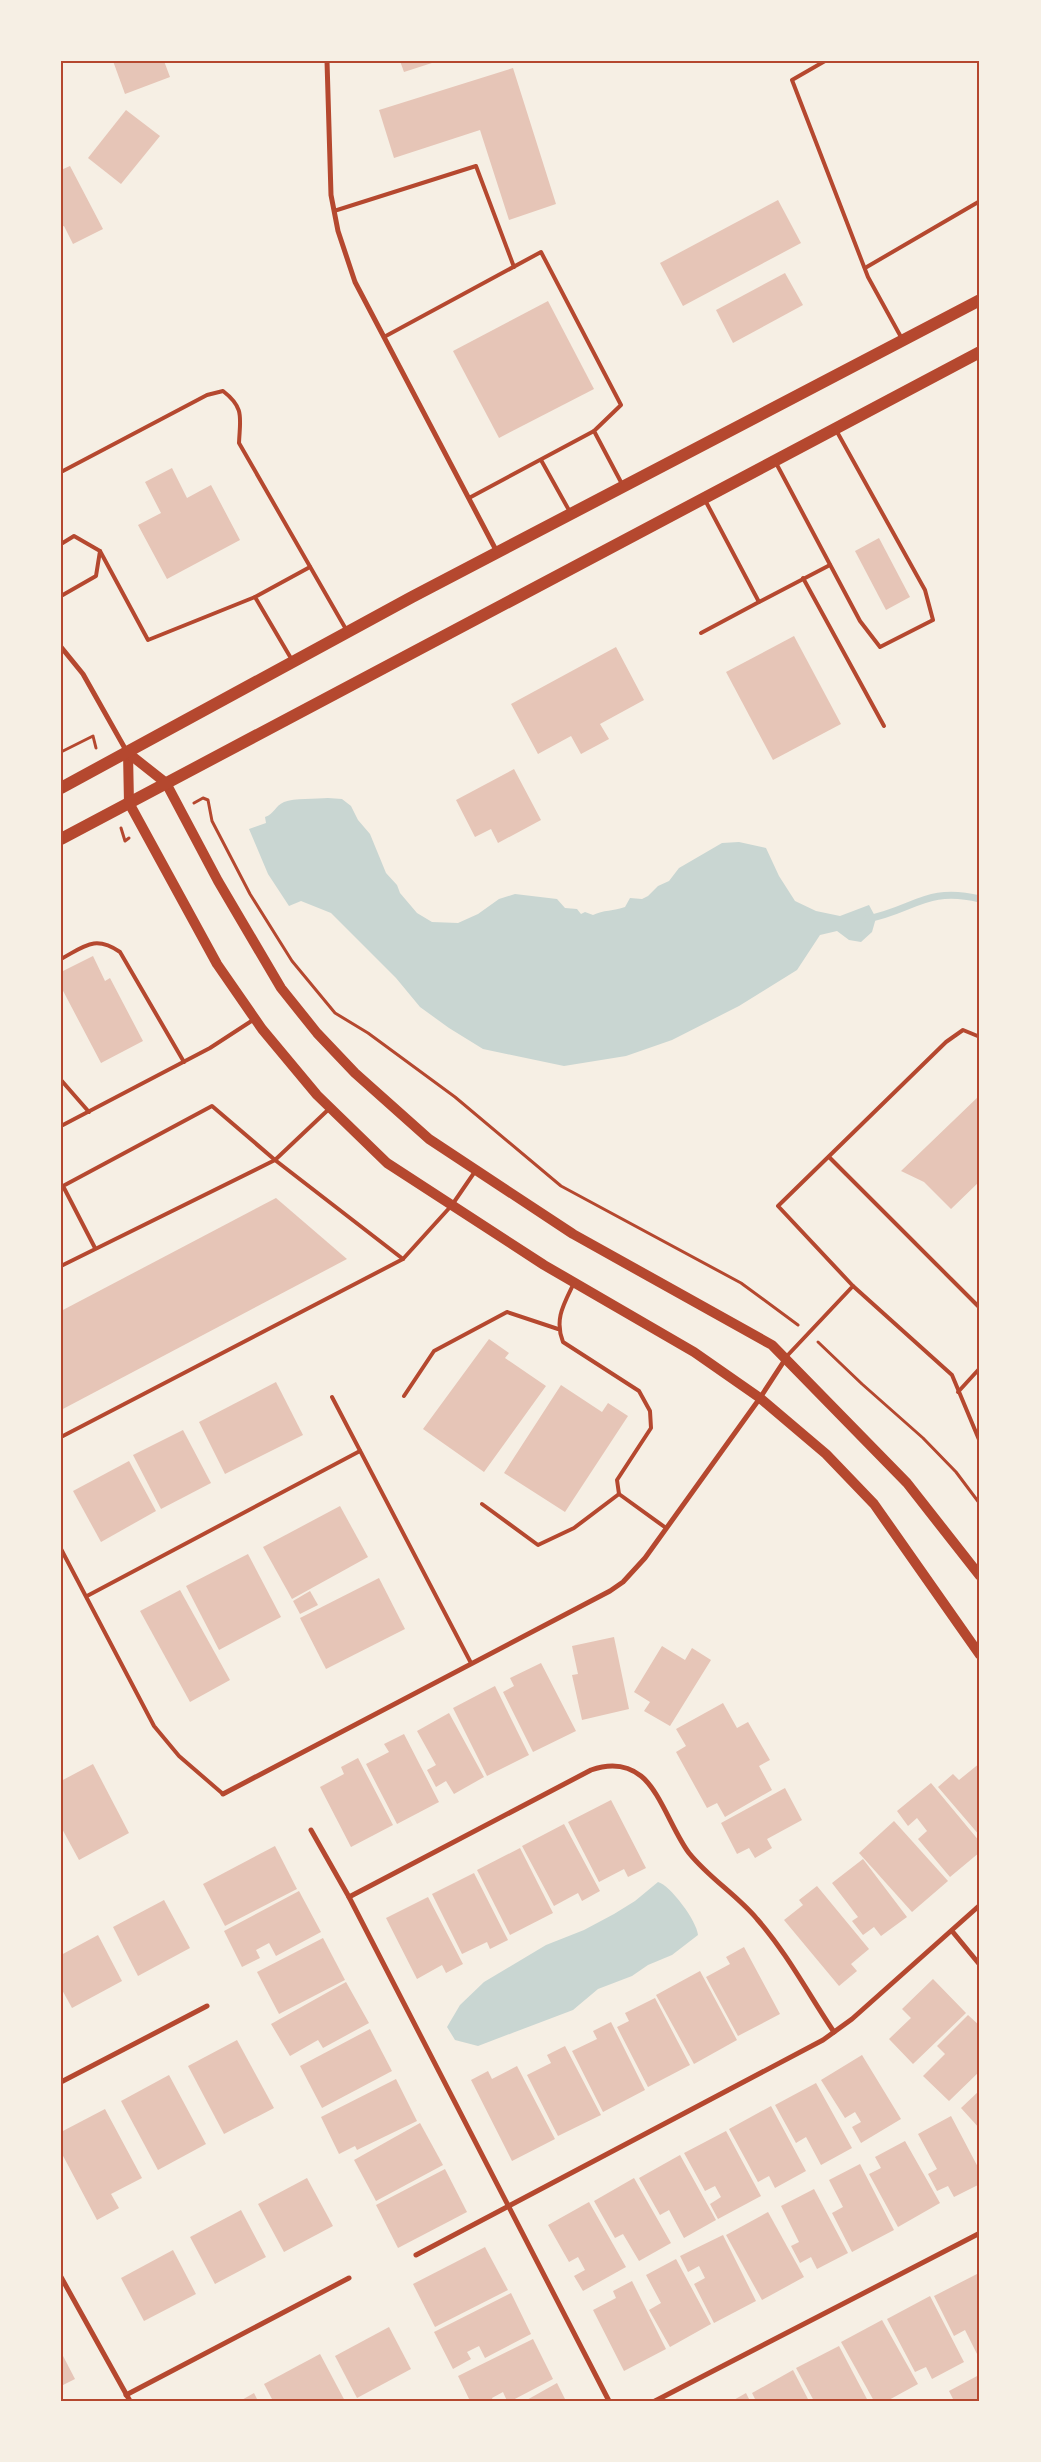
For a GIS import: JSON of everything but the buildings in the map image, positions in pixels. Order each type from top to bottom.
[{"type":"main road","points":[[61,788],[497,552],[980,300]]},
{"type":"main road","points":[[61,839],[980,352]]},
{"type":"main road","points":[[128,753],[166,783],[218,881],[281,988],[317,1033],[355,1073],[428,1139],[573,1234],[772,1345],[786,1357],[827,1403],[877,1450],[907,1482],[980,1576]]},
{"type":"main road","points":[[128,753],[129,803],[217,964],[255,1019],[330,1108],[388,1163],[574,1283],[694,1352],[760,1398],[826,1454],[874,1504],[980,1655]]},
{"type":"street","points":[[327,61],[330,195],[355,282],[497,552]]},
{"type":"street","points":[[61,647],[83,674],[128,753]]},
{"type":"street","points":[[223,1794],[610,1591],[623,1582],[645,1558],[760,1398],[786,1357]]},
{"type":"street","points":[[349,1897],[591,1770],[605,1766],[620,1766],[634,1771],[646,1780],[690,1854],[758,1920],[834,2032]]},
{"type":"street","points":[[311,1830],[349,1897],[609,2401]]},
{"type":"street","points":[[416,2255],[834,2032],[980,1905]]},
{"type":"street","points":[[952,1931],[980,1965]]},
{"type":"street","points":[[61,2082],[207,2006]]},
{"type":"street","points":[[655,2401],[980,2233]]},
{"type":"street","points":[[61,2277],[130,2401]]},
{"type":"street","points":[[126,2395],[349,2278]]},
{"type":"lane","points":[[825,61],[792,80],[865,268],[902,340]]},
{"type":"lane","points":[[334,211],[476,166],[514,267]]},
{"type":"lane","points":[[865,268],[980,201]]},
{"type":"lane","points":[[384,337],[541,252],[621,404],[594,431],[469,498]]},
{"type":"lane","points":[[61,472],[207,395],[223,390],[234,399],[241,410],[239,443],[348,632]]},
{"type":"lane","points":[[775,461],[860,621],[880,647],[933,620],[925,590],[836,429]]},
{"type":"lane","points":[[594,431],[624,486]]},
{"type":"lane","points":[[541,460],[571,514]]},
{"type":"lane","points":[[704,498],[759,602]]},
{"type":"lane","points":[[61,544],[74,536],[100,551],[148,640],[255,597],[310,567]]},
{"type":"lane","points":[[61,596],[96,576],[100,551]]},
{"type":"lane","points":[[701,633],[830,564]]},
{"type":"lane","points":[[804,578],[884,726]]},
{"type":"lane","points":[[255,597],[294,662]]},
{"type":"lane","points":[[61,959],[93,942],[109,945],[120,952],[184,1062]]},
{"type":"lane","points":[[61,1126],[210,1048],[255,1019]]},
{"type":"lane","points":[[980,1037],[963,1030],[946,1042],[778,1206],[853,1286],[952,1376],[980,1442]]},
{"type":"lane","points":[[61,1080],[89,1112]]},
{"type":"lane","points":[[95,1248],[62,1186],[212,1106],[275,1160],[403,1258]]},
{"type":"lane","points":[[61,1266],[275,1160],[330,1108]]},
{"type":"lane","points":[[828,1157],[980,1308]]},
{"type":"lane","points":[[61,1438],[403,1258],[452,1205],[476,1170]]},
{"type":"lane","points":[[574,1283],[560,1313],[558,1329],[563,1342],[639,1392],[650,1411],[650,1428],[616,1480],[619,1494],[666,1528]]},
{"type":"lane","points":[[786,1357],[853,1286]]},
{"type":"lane","points":[[404,1396],[434,1350],[507,1312],[558,1329]]},
{"type":"lane","points":[[958,1392],[980,1368]]},
{"type":"lane","points":[[332,1397],[471,1664]]},
{"type":"lane","points":[[87,1596],[360,1451]]},
{"type":"lane","points":[[482,1504],[538,1546],[574,1528],[619,1494]]},
{"type":"lane","points":[[61,1549],[154,1726],[179,1756],[223,1794]]},
{"type":"path","points":[[61,752],[93,736],[103,766]]},
{"type":"path","points":[[203,798],[208,800],[212,821],[250,894],[292,961],[335,1013],[368,1033],[455,1097],[561,1186],[741,1283],[808,1333],[923,1438],[956,1472],[980,1504]]},
{"type":"path","points":[[115,811],[125,841]]},
{"type":"shaded area","points":[[299,799],[342,799],[351,806],[358,820],[370,834],[386,873],[417,913],[432,922],[458,923],[478,914],[499,899],[515,894],[557,899],[565,908],[577,909],[581,914],[585,912],[593,915],[625,907],[630,898],[642,899],[648,896],[658,886],[669,881],[679,868],[722,843],[739,842],[766,848],[779,876],[795,901],[816,911],[840,916],[869,905],[876,918],[872,932],[861,942],[849,940],[837,931],[820,935],[797,970],[739,1006],[672,1040],[626,1056],[564,1066],[483,1049],[420,1007],[396,978],[331,913],[301,901],[289,906],[268,874],[249,829],[266,823],[265,817],[284,802]]},
{"type":"shaded area","points":[[658,1882],[676,1896],[693,1921],[698,1935],[672,1955],[648,1965],[632,1976],[598,1989],[573,2010],[478,2046],[455,2040],[447,2027],[460,2005],[484,1982],[546,1945],[584,1930],[614,1914],[635,1901]]},
{"type":"waterway","points":[[867,919],[933,897],[946,895],[980,899]]}]
